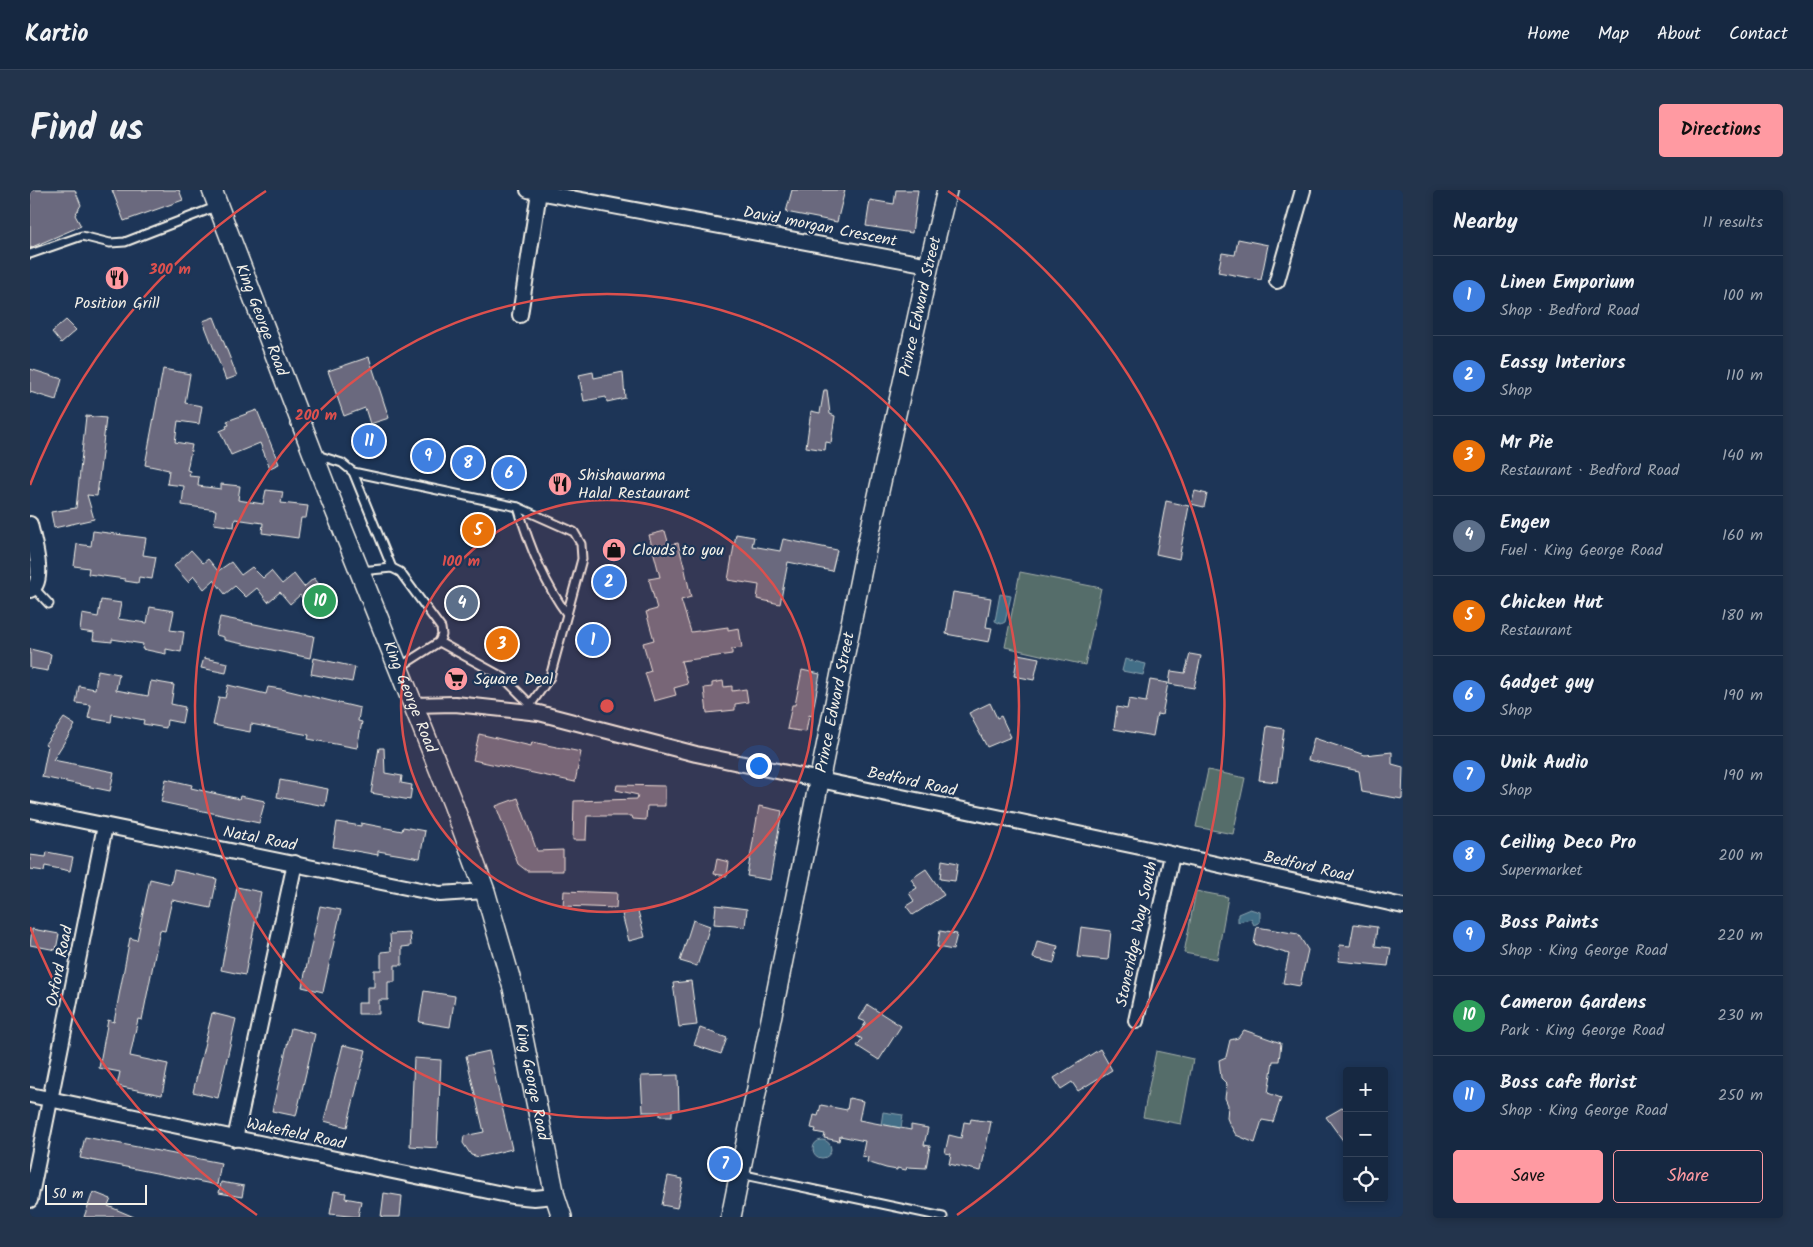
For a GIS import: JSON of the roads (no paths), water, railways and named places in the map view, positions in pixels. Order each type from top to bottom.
[{"type":"main road","name":"Prince Edward Street","points":[[731,1217],[821,781],[862,568],[947,190]]},
{"type":"main road","name":"King George Road","points":[[215,198],[313,454],[453,804],[485,891],[513,988],[555,1196],[562,1217]]},
{"type":"street","points":[[1277,280],[1303,190]]},
{"type":"street","name":"David morgan Crescent","points":[[533,191],[929,265]]},
{"type":"street","points":[[520,315],[533,191]]},
{"type":"street","points":[[30,524],[39,572],[32,589]]},
{"type":"street","name":"Bedford Road","points":[[412,705],[455,704],[535,709],[696,754],[1403,906]]},
{"type":"street","name":"Natal Road","points":[[30,810],[440,894],[485,891]]},
{"type":"street","name":"Oxford Road","points":[[30,1200],[105,826]]},
{"type":"street","name":"Stoneridge Way South","points":[[1136,1021],[1172,855]]},
{"type":"street","points":[[235,1139],[295,863]]},
{"type":"street","name":"Wakefield Road","points":[[30,1095],[512,1196],[534,1198],[555,1196]]},
{"type":"lane","points":[[30,254],[82,236],[110,242],[125,242],[215,198]]},
{"type":"lane","points":[[313,454],[326,456],[342,463],[353,472],[518,507],[574,532],[582,544],[582,559],[550,677],[535,709],[503,677],[439,642]]},
{"type":"lane","points":[[353,472],[392,568]]},
{"type":"lane","points":[[518,507],[526,533],[551,592],[567,614]]},
{"type":"lane","points":[[359,571],[392,568],[400,572],[441,628],[442,635],[439,642],[398,669]]},
{"type":"lane","points":[[32,589],[49,604]]},
{"type":"lane","points":[[739,1174],[943,1217]]},
{"type":"water","points":[[1000,594],[1011,596],[1005,622],[1001,624],[995,621]]},
{"type":"water","points":[[1125,659],[1146,664],[1143,675],[1122,671]]},
{"type":"water","points":[[1250,909],[1260,912],[1260,922],[1254,925],[1251,919],[1238,922],[1238,914]]},
{"type":"water","points":[[883,1112],[903,1115],[901,1128],[881,1125]]},
{"type":"water","points":[[818,1140],[826,1140],[831,1145],[829,1156],[818,1158],[813,1153],[813,1145]]},
{"type":"place","name":"Position Grill","points":[[117,278]]},
{"type":"place","name":"Boss cafe florist","points":[[369,441]]},
{"type":"place","name":"Boss Paints","points":[[428,456]]},
{"type":"place","name":"Ceiling Deco Pro","points":[[468,463]]},
{"type":"place","name":"Gadget guy","points":[[509,473]]},
{"type":"place","name":"Shishawarma Halal Restaurant","points":[[560,484]]},
{"type":"place","name":"Chicken Hut","points":[[478,530]]},
{"type":"place","name":"Clouds to you","points":[[614,550]]},
{"type":"place","name":"Eassy Interiors","points":[[609,582]]},
{"type":"place","name":"Cameron Gardens","points":[[320,601]]},
{"type":"place","name":"Engen","points":[[462,603]]},
{"type":"place","name":"Linen Emporium","points":[[593,640]]},
{"type":"place","name":"Mr Pie","points":[[502,644]]},
{"type":"place","name":"Square Deal","points":[[456,679]]},
{"type":"place","name":"Unik Audio","points":[[725,1164]]}]
